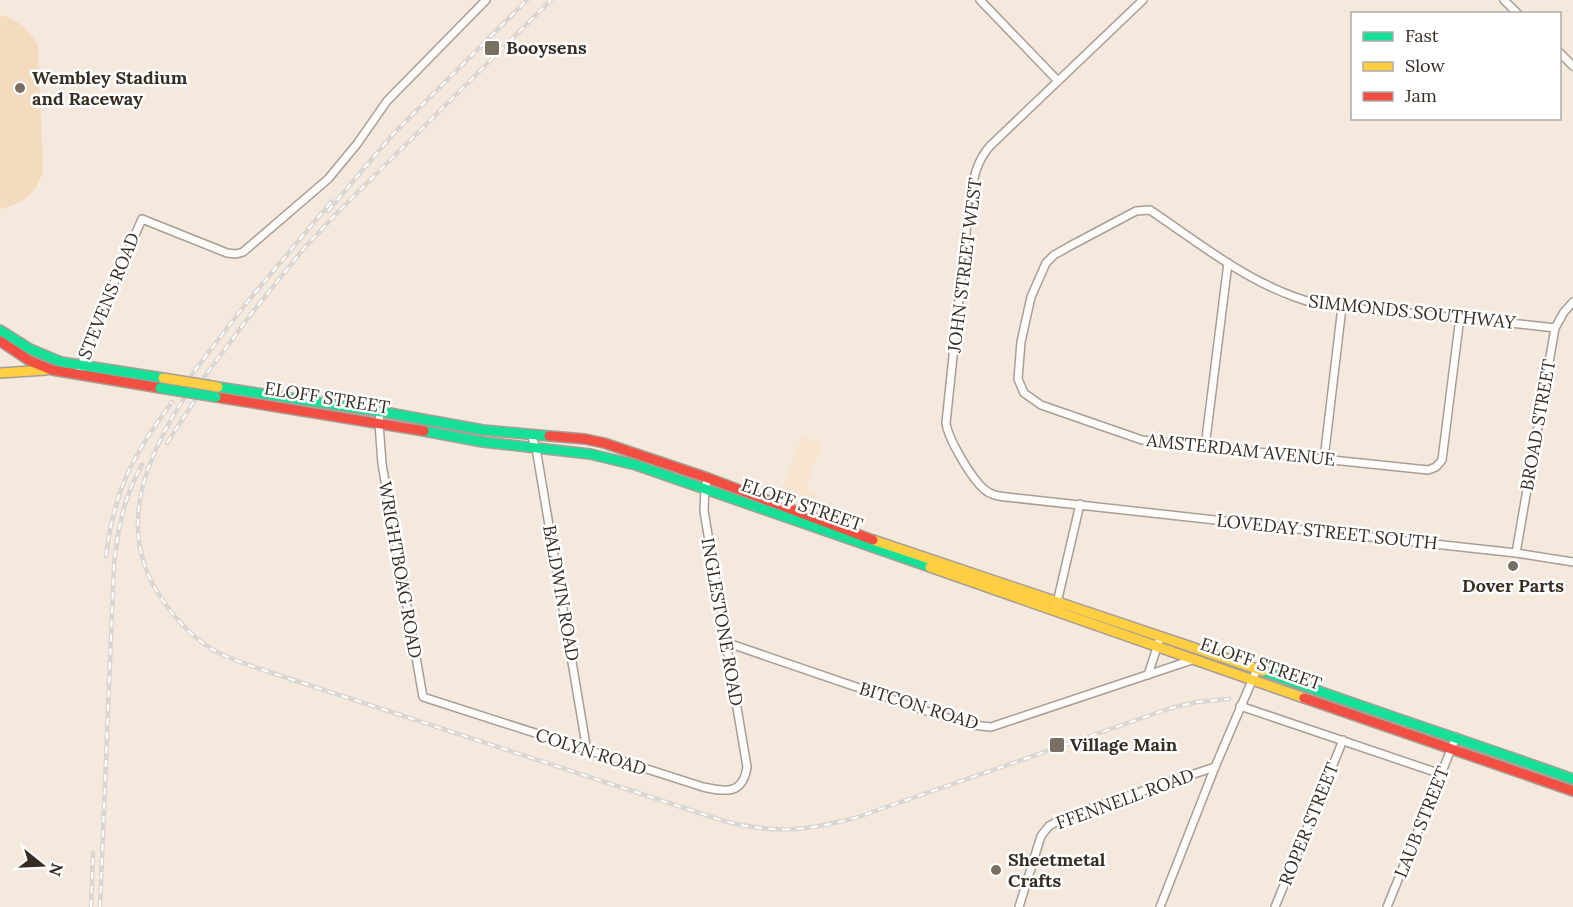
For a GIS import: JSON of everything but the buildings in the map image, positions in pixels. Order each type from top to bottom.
[{"type":"street","name":"STEVENS ROAD","points":[[80,370],[95,326],[142,219],[227,253],[243,252],[337,170],[387,100],[486,0]]},
{"type":"street","points":[[980,0],[1058,81]]},
{"type":"street","name":"JOHN STREET WEST","points":[[1080,504],[1006,497],[985,490],[950,438],[946,423],[969,204],[975,173],[990,146],[1143,0]]},
{"type":"street","points":[[1504,0],[1516,12]]},
{"type":"street","points":[[1561,54],[1573,66]]},
{"type":"street","name":"SIMMONDS SOUTHWAY","points":[[1018,379],[1026,317],[1031,297],[1046,263],[1054,255],[1140,210],[1150,210],[1228,263],[1295,298],[1342,307],[1555,328]]},
{"type":"street","points":[[1204,447],[1228,263]]},
{"type":"street","name":"BROAD STREET","points":[[1516,553],[1555,328],[1573,302]]},
{"type":"street","points":[[1324,459],[1342,307]]},
{"type":"street","name":"AMSTERDAM AVENUE","points":[[1018,379],[1024,393],[1041,405],[1142,440],[1424,471],[1436,467],[1442,460],[1460,317]]},
{"type":"street","name":"ELOFF STREET","points":[[2,338],[41,356],[80,370],[160,388],[216,397],[385,412],[453,425],[604,443],[708,478],[811,522]]},
{"type":"street","name":"ELOFF STREET","points":[[2,338],[30,361],[52,370],[80,370],[163,378],[218,387],[383,424],[483,442],[609,458],[811,522],[1159,642],[1255,668],[1347,707],[1573,791]]},
{"type":"street","points":[[0,373],[52,370]]},
{"type":"street","name":"WRIGHTBOAG ROAD","points":[[385,412],[380,442],[385,488],[423,697]]},
{"type":"street","points":[[452,436],[453,425]]},
{"type":"street","name":"BALDWIN ROAD","points":[[531,435],[536,448],[587,751]]},
{"type":"street","name":"INGLESTONE ROAD","points":[[708,478],[704,511],[747,767]]},
{"type":"street","points":[[1057,606],[1080,504]]},
{"type":"street","name":"LOVEDAY STREET SOUTH","points":[[1080,504],[1516,553],[1573,562]]},
{"type":"street","name":"BITCON ROAD","points":[[725,642],[941,716],[983,727],[1196,659]]},
{"type":"street","points":[[1148,675],[1159,642]]},
{"type":"street","name":"ELOFF STREET","points":[[1159,642],[1196,659],[1251,678],[1456,737],[1573,779]]},
{"type":"street","points":[[1160,907],[1255,668]]},
{"type":"street","name":"COLYN ROAD","points":[[423,697],[587,751],[718,790],[728,791],[737,788],[742,782],[747,767]]},
{"type":"street","points":[[1240,707],[1441,774]]},
{"type":"street","name":"LAUB STREET","points":[[1387,907],[1456,737]]},
{"type":"street","name":"ROPER STREET","points":[[1275,907],[1343,740]]},
{"type":"street","name":"FFENNELL ROAD","points":[[1018,907],[1041,836],[1049,826],[1065,817],[1215,767]]},
{"type":"shaded area","name":"Wembley Stadium and Raceway","points":[[0,15],[22,26],[38,45],[43,170],[37,185],[28,196],[0,209]]},
{"type":"shaded area","points":[[802,436],[823,443],[806,489],[817,493],[814,503],[781,491]]},
{"type":"railway","points":[[328,211],[393,134],[527,0]]},
{"type":"railway","points":[[199,384],[305,247],[551,0]]},
{"type":"railway","points":[[186,382],[244,306],[331,202]]},
{"type":"railway","points":[[197,379],[180,404],[152,459],[143,487],[138,516],[139,545],[148,574],[169,609],[194,636],[217,652],[249,665],[724,821],[759,828],[790,829],[821,826],[855,818],[1168,709],[1197,702],[1229,699]]},
{"type":"railway","points":[[167,443],[208,380]]},
{"type":"railway","points":[[106,556],[114,512],[127,474],[146,439],[172,402]]},
{"type":"railway","points":[[100,907],[114,564],[123,513],[142,465]]},
{"type":"railway","points":[[91,907],[93,853]]},
{"type":"traffic: fast","points":[[0,330],[30,349],[61,362],[163,378]]},
{"type":"traffic: fast","points":[[218,387],[483,430],[549,436]]},
{"type":"traffic: fast","points":[[160,388],[216,397]]},
{"type":"traffic: fast","points":[[424,431],[483,442],[590,454],[636,465],[930,567]]},
{"type":"traffic: fast","points":[[1263,671],[1573,779]]},
{"type":"traffic: slow","points":[[0,373],[46,370]]},
{"type":"traffic: slow","points":[[163,378],[218,387]]},
{"type":"traffic: slow","points":[[873,540],[1263,671]]},
{"type":"traffic: slow","points":[[930,567],[1304,698]]},
{"type":"traffic: jam","points":[[0,341],[30,361],[52,370],[160,388]]},
{"type":"traffic: jam","points":[[216,397],[424,431]]},
{"type":"traffic: jam","points":[[549,436],[604,443],[708,478],[873,540]]},
{"type":"traffic: jam","points":[[1304,698],[1573,791]]},
{"type":"place","name":"Booysens","points":[[492,48]]},
{"type":"place","name":"Wembley Stadium and Raceway","points":[[20,88]]},
{"type":"place","name":"Dover Parts","points":[[1513,566]]},
{"type":"place","name":"Village Main","points":[[1057,745]]},
{"type":"place","name":"Sheetmetal Crafts","points":[[996,870]]}]
